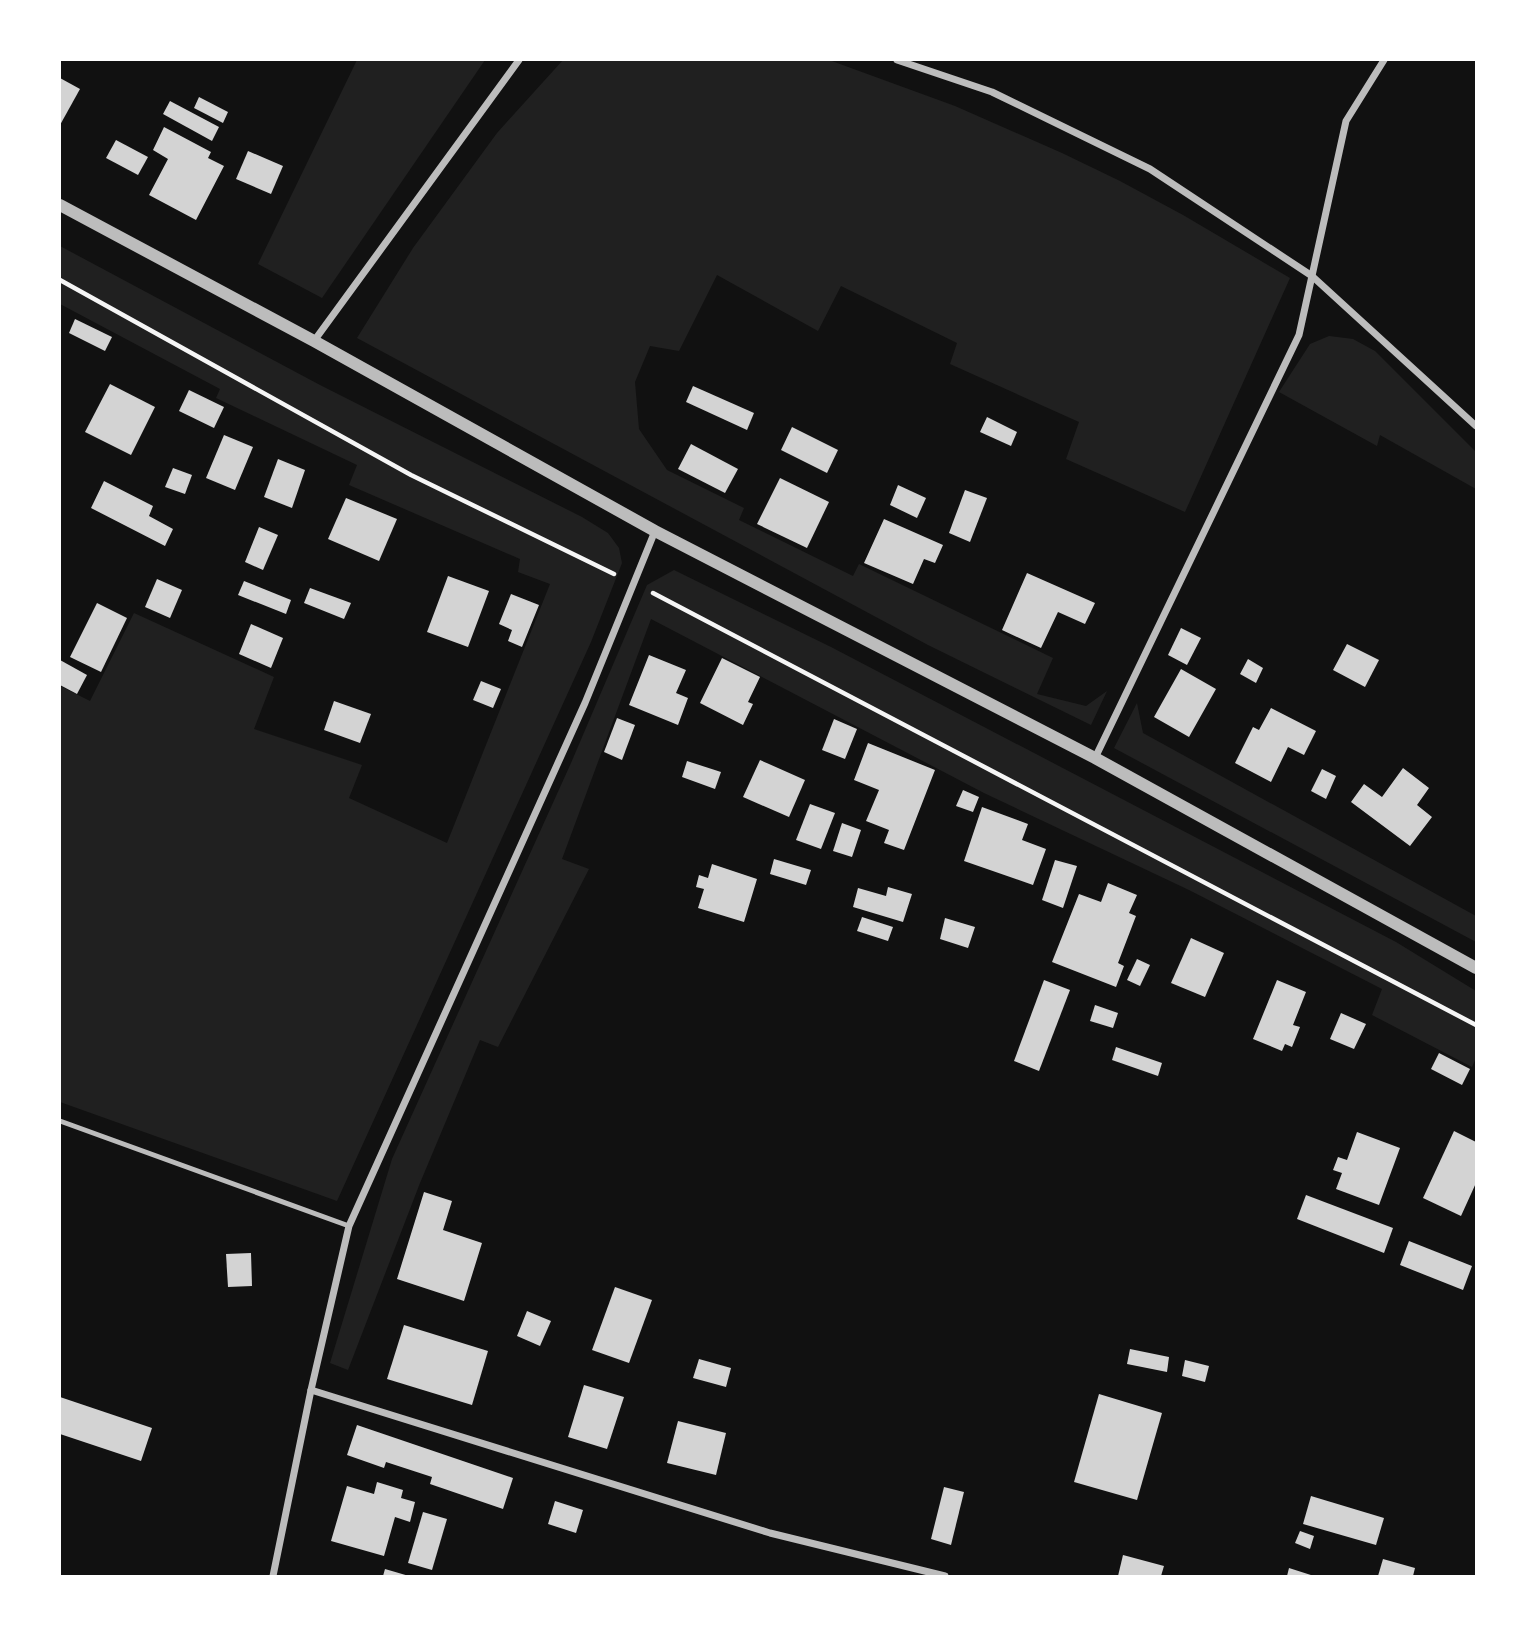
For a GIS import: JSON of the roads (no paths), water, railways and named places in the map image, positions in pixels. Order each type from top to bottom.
[{"type":"street","points":[[314,341],[519,60]]},
{"type":"street","points":[[897,60],[992,92],[1150,169],[1312,276],[1476,426]]},
{"type":"street","points":[[1095,758],[1298,335],[1346,121],[1384,60]]},
{"type":"street","points":[[60,205],[314,341],[655,531],[1095,758],[1476,968]]},
{"type":"street","points":[[273,1577],[311,1390],[349,1226],[579,716],[655,531]]},
{"type":"street","points":[[311,1390],[770,1532],[945,1577]]},
{"type":"lane","points":[[60,1121],[349,1226]]}]
